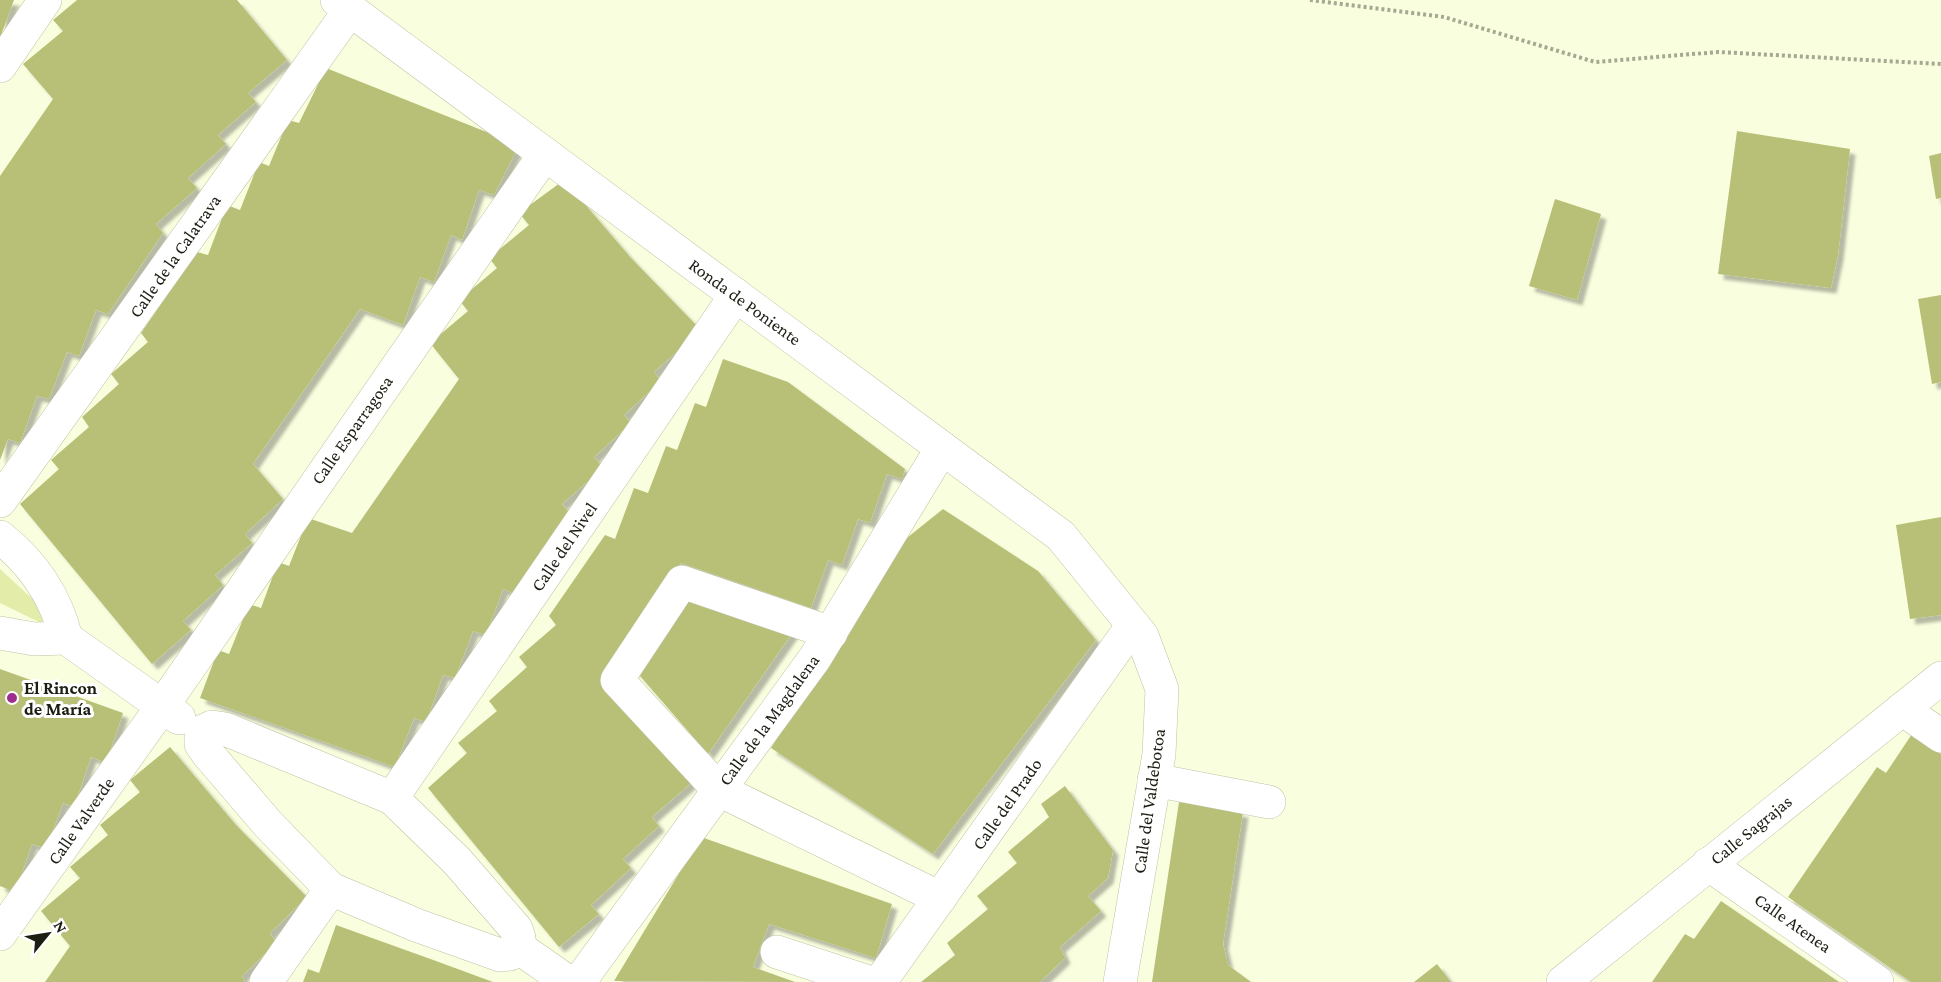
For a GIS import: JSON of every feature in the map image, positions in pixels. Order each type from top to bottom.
[{"type":"street","points":[[0,66],[45,0]]},
{"type":"street","name":"Ronda de Poniente","points":[[344,5],[1060,536],[1133,625]]},
{"type":"street","name":"Calle de la Calatrava","points":[[0,501],[344,5]]},
{"type":"street","name":"Calle Esparragosa","points":[[161,708],[545,154]]},
{"type":"street","name":"Calle del Nivel","points":[[392,798],[736,295]]},
{"type":"street","name":"Calle de la Magdalena","points":[[579,982],[831,633],[942,448]]},
{"type":"street","points":[[0,537],[19,554],[52,596],[61,616],[66,638]]},
{"type":"street","points":[[831,633],[682,582],[617,680],[719,790],[940,898]]},
{"type":"street","name":"Calle del Valdebotoa","points":[[1120,982],[1159,754],[1162,689],[1142,636],[1133,625]]},
{"type":"street","name":"Calle del Prado","points":[[880,982],[1133,625]]},
{"type":"street","points":[[0,633],[34,639],[66,638],[161,708],[201,732]]},
{"type":"street","name":"Calle Sagrajas","points":[[1563,982],[1941,678]]},
{"type":"street","name":"Calle Valverde","points":[[0,934],[161,708]]},
{"type":"street","points":[[1902,709],[1941,736]]},
{"type":"street","points":[[212,728],[225,729],[392,798],[457,861],[516,929],[519,939],[518,947],[510,954],[500,955],[416,925],[332,889],[268,824],[208,754],[201,744],[201,732],[212,728]]},
{"type":"street","points":[[1154,780],[1269,802]]},
{"type":"street","name":"Calle Atenea","points":[[1708,864],[1877,982]]},
{"type":"street","points":[[266,982],[332,889]]},
{"type":"street","points":[[518,947],[568,982]]},
{"type":"street","points":[[777,952],[868,982]]},
{"type":"path","points":[[1310,0],[1444,17],[1595,62],[1718,52],[1941,64]]},
{"type":"green space","points":[[0,569],[39,605],[43,624],[0,603]]},
{"type":"building","points":[[0,0],[14,0],[0,38]]},
{"type":"building","points":[[77,0],[237,0],[287,60],[248,93],[256,102],[218,135],[226,144],[188,178],[197,188],[156,224],[163,233],[108,314],[96,310],[79,356],[67,352],[49,399],[37,396],[20,443],[8,439],[0,460],[0,176],[53,99],[23,64],[63,31],[53,20]]},
{"type":"building","points":[[326,68],[519,145],[494,195],[479,190],[462,240],[451,235],[434,282],[420,277],[403,325],[360,309],[253,464],[283,499],[245,534],[252,543],[215,575],[223,585],[183,621],[191,630],[152,664],[20,504],[59,469],[51,460],[89,427],[82,417],[119,384],[111,374],[148,342],[141,333],[197,252],[208,255],[227,205],[240,210],[259,162],[269,166],[288,120],[299,123]]},
{"type":"building","points":[[1737,131],[1850,149],[1838,255],[1831,288],[1718,274]]},
{"type":"building","points":[[1941,153],[1941,198],[1936,199],[1929,156]]},
{"type":"building","points":[[564,180],[631,258],[701,330],[654,372],[661,381],[624,415],[631,423],[594,457],[603,468],[562,504],[569,512],[513,593],[503,589],[486,635],[473,631],[455,678],[443,675],[426,722],[414,718],[395,767],[200,698],[218,650],[229,654],[249,604],[261,608],[278,562],[289,566],[308,518],[352,533],[459,379],[430,343],[468,311],[459,300],[497,268],[489,258],[529,225],[519,213]]},
{"type":"building","points":[[1555,199],[1601,214],[1577,300],[1529,286]]},
{"type":"building","points":[[1941,295],[1941,382],[1932,384],[1918,299]]},
{"type":"building","points":[[723,359],[788,382],[905,469],[902,479],[887,474],[870,523],[858,519],[842,565],[828,560],[811,608],[681,563],[601,681],[691,783],[652,817],[659,826],[623,859],[631,868],[591,905],[599,914],[559,947],[428,788],[467,753],[458,743],[497,711],[489,701],[527,667],[519,657],[556,625],[549,616],[605,535],[615,539],[634,488],[648,493],[666,446],[677,450],[695,403],[706,407]]},
{"type":"building","points":[[943,509],[1038,571],[1096,640],[933,854],[771,748],[903,541]]},
{"type":"building","points":[[1941,517],[1941,615],[1910,619],[1896,525]]},
{"type":"building","points":[[687,590],[795,629],[708,754],[634,669]]},
{"type":"building","points":[[0,669],[123,713],[106,763],[91,757],[74,807],[63,803],[46,849],[32,844],[15,892],[0,886]]},
{"type":"building","points":[[1912,734],[1941,754],[1941,982],[1911,982],[1788,897],[1877,767],[1886,773]]},
{"type":"building","points":[[170,747],[236,825],[307,897],[270,933],[276,943],[242,976],[245,982],[45,982],[70,946],[41,911],[80,878],[70,867],[108,835],[100,825],[140,792],[130,780]]},
{"type":"building","points":[[1065,786],[1113,850],[1108,878],[1088,896],[1101,911],[1060,947],[1065,958],[1040,982],[921,982],[955,955],[947,943],[988,909],[977,896],[1017,863],[1008,852],[1049,817],[1041,804]]},
{"type":"building","points":[[1179,802],[1243,812],[1223,944],[1228,965],[1251,982],[1152,982]]},
{"type":"building","points":[[701,837],[892,904],[876,958],[769,924],[753,967],[795,982],[614,981]]},
{"type":"building","points":[[1721,901],[1839,982],[1652,982],[1685,934],[1694,939]]},
{"type":"building","points":[[336,925],[493,982],[303,982],[308,969],[319,973]]},
{"type":"building","points":[[1437,964],[1451,982],[1414,982]]},
{"type":"place","name":"El Rincon de María","points":[[12,698]]}]
